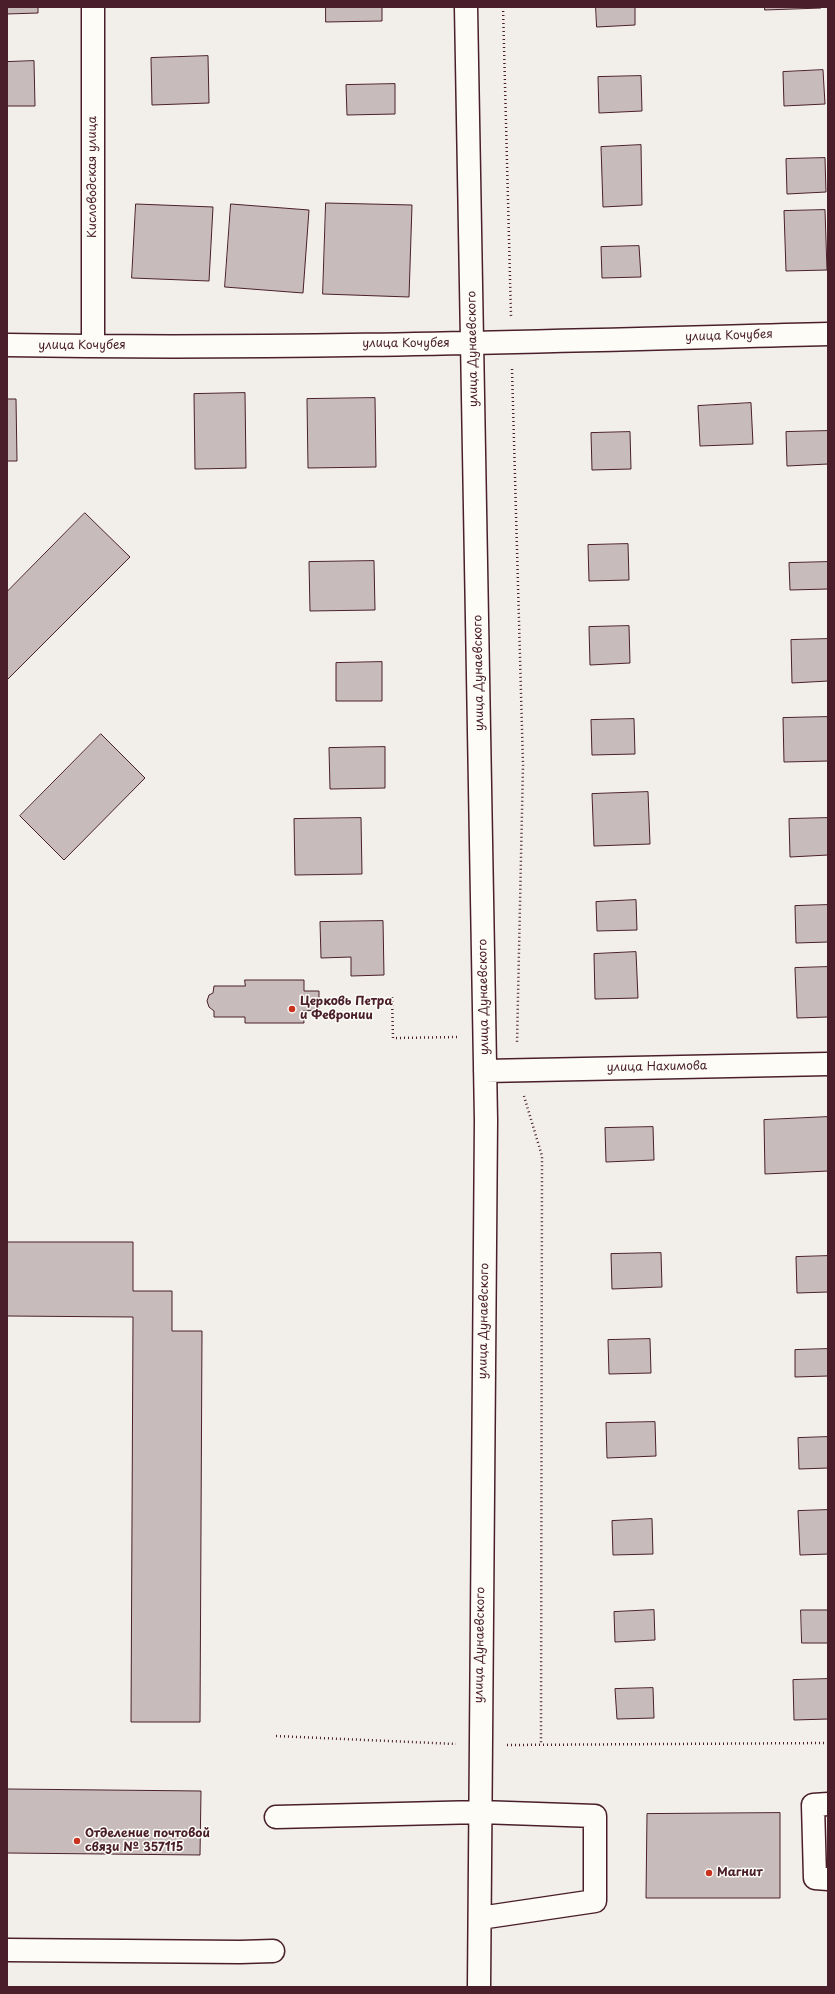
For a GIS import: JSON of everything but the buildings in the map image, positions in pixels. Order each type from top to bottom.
[{"type":"street","name":"Кисловодская улица","points":[[93,7],[94,346]]},
{"type":"street","name":"улица Дунаевского","points":[[466,7],[486,1144],[479,1745],[479,1987]]},
{"type":"street","name":"улица Кочубея","points":[[7,345],[94,346],[473,343],[828,334]]},
{"type":"street","name":"улица Нахимова","points":[[485,1071],[828,1064]]},
{"type":"street","points":[[828,1804],[813,1806],[815,1878],[828,1879]]},
{"type":"street","points":[[276,1817],[480,1812],[595,1816],[595,1901],[480,1918]]},
{"type":"street","points":[[7,1950],[273,1951]]},
{"type":"path","points":[[503,7],[523,765],[516,1070],[542,1156],[541,1745]]},
{"type":"path","points":[[392,997],[393,1038],[517,1035]]},
{"type":"path","points":[[276,1736],[479,1745],[828,1743]]},
{"type":"place","name":"Церковь Петра и Февронии","points":[[292,1009]]},
{"type":"place","name":"Отделение почтовой связи № 357115","points":[[77,1841]]},
{"type":"place","name":"Магнит","points":[[709,1873]]}]
